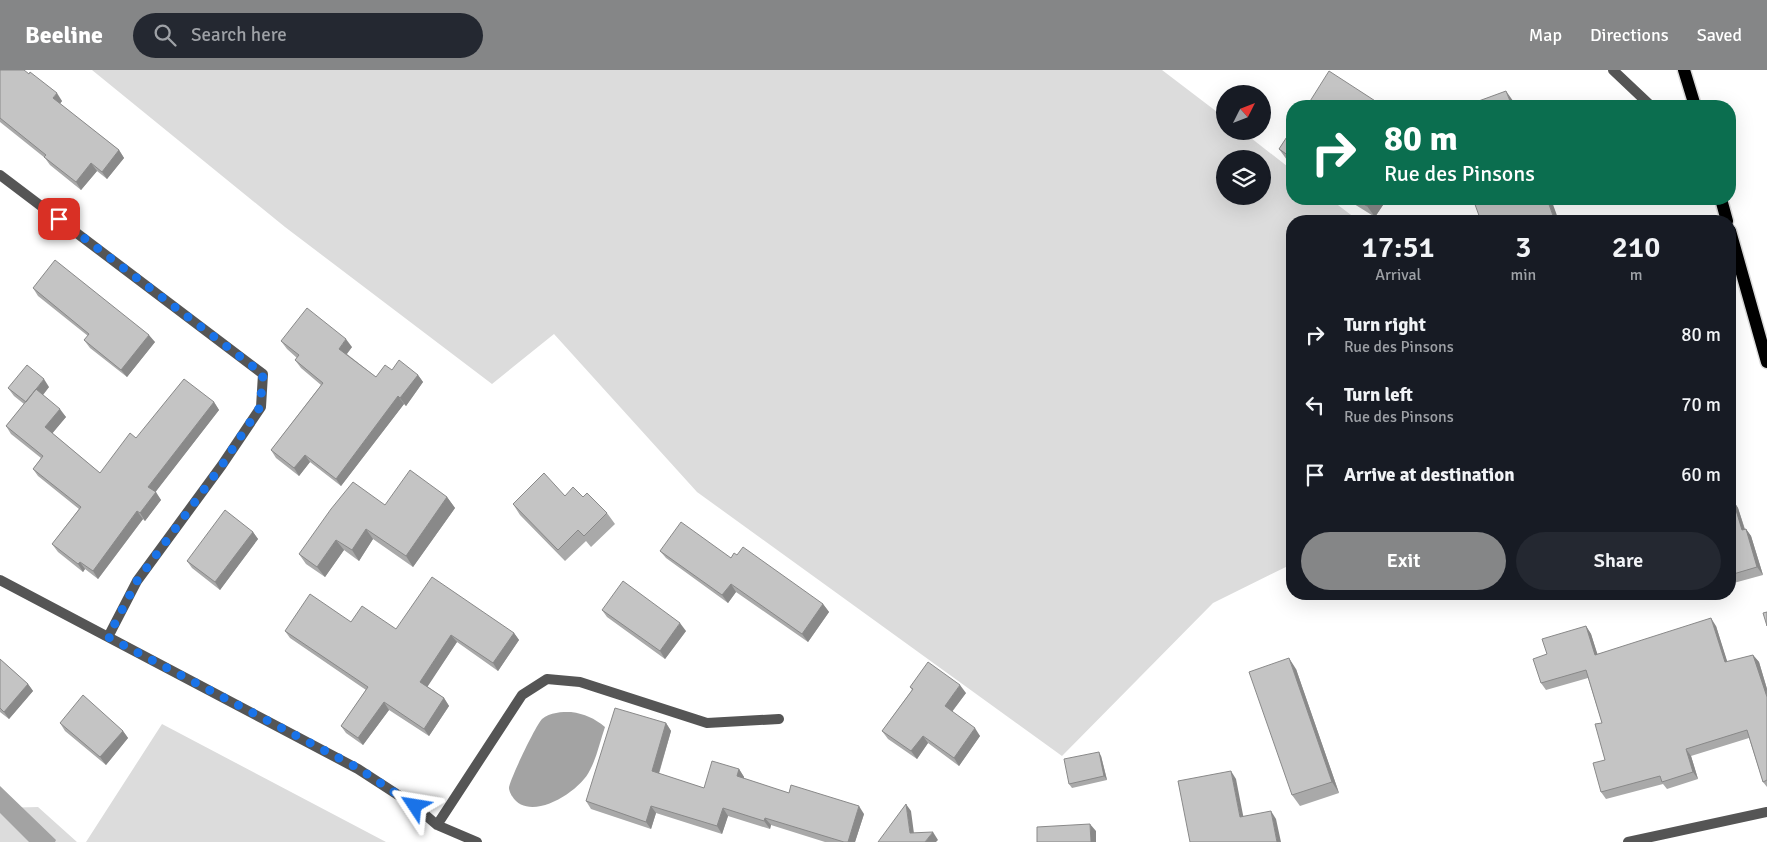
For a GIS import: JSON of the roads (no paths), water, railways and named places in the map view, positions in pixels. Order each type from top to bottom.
[{"type":"main road","points":[[1684,70],[1692,100]]},
{"type":"main road","points":[[1736,252],[1767,362]]},
{"type":"street","points":[[1613,70],[1645,100]]},
{"type":"street","points":[[0,175],[263,374],[260,407],[222,465],[137,581],[108,637]]},
{"type":"street","points":[[0,580],[358,768],[415,806],[437,826],[476,842]]},
{"type":"street","points":[[437,826],[522,695],[547,679],[580,682],[707,723],[779,719]]},
{"type":"street","points":[[1628,842],[1767,812]]}]
